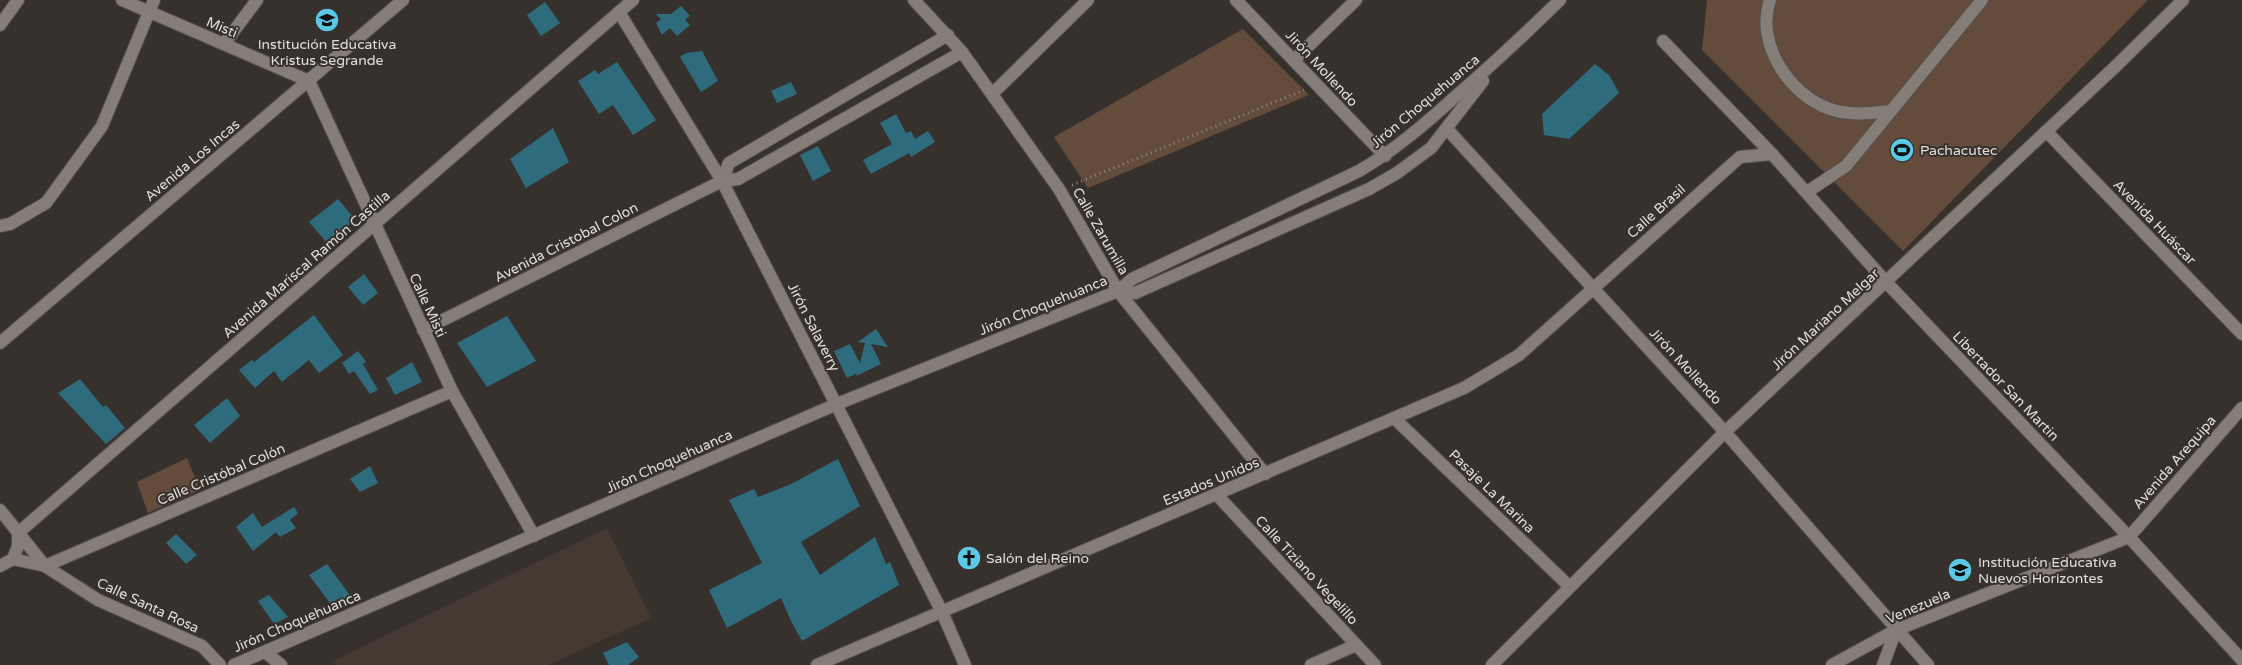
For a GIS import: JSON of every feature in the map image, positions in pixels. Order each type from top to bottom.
[{"type":"street","points":[[0,25],[18,0]]},
{"type":"street","name":"Misti","points":[[122,0],[309,81]]},
{"type":"street","points":[[0,226],[10,224],[46,203],[102,126],[154,0]]},
{"type":"street","points":[[224,44],[257,0]]},
{"type":"street","name":"Avenida Los Incas","points":[[0,343],[403,0]]},
{"type":"street","name":"Avenida Mariscal Ramón Castilla","points":[[18,533],[633,0]]},
{"type":"street","name":"Calle Zarumilla","points":[[914,0],[948,35],[992,94],[1059,190],[1118,290],[1265,474]]},
{"type":"street","points":[[992,94],[1088,0]]},
{"type":"street","name":"Jirón Mollendo","points":[[1236,0],[1385,156]]},
{"type":"street","points":[[1294,60],[1356,0]]},
{"type":"street","name":"Jirón Choquehuanca","points":[[234,665],[837,404],[1118,290],[1132,279],[1385,156],[1418,130],[1507,51],[1560,0]]},
{"type":"street","points":[[1770,0],[1766,11],[1768,40],[1782,71],[1802,93],[1830,109],[1851,114],[1891,111]]},
{"type":"street","points":[[1808,192],[1846,166],[1982,0]]},
{"type":"street","name":"Jirón Mariano Melgar","points":[[1492,665],[1725,432],[2046,132],[2184,0]]},
{"type":"street","name":"Jirón Salaverry","points":[[619,12],[722,181],[942,612],[965,665]]},
{"type":"street","points":[[722,181],[729,163],[948,35]]},
{"type":"street","name":"Libertador San Martin","points":[[1663,41],[1808,192],[1886,282],[2129,537],[2242,660]]},
{"type":"street","name":"Jirón Choquehuanca","points":[[1118,290],[1135,293],[1369,189],[1397,173],[1431,148],[1507,51]]},
{"type":"street","name":"Avenida Cristobal Colon","points":[[424,330],[722,181],[738,179],[962,52]]},
{"type":"street","name":"Calle Misti","points":[[309,81],[452,391],[534,536]]},
{"type":"street","name":"Jirón Mollendo","points":[[1447,128],[1725,432],[1928,665]]},
{"type":"street","name":"Avenida Huáscar","points":[[2046,132],[2242,334]]},
{"type":"street","name":"Calle Brasil","points":[[1593,288],[1740,157],[1772,154]]},
{"type":"street","name":"Estados Unidos","points":[[817,665],[1464,388],[1519,355],[1593,288]]},
{"type":"street","name":"Calle Cristóbal Colón","points":[[45,566],[452,391]]},
{"type":"street","name":"Avenida Arequipa","points":[[2129,537],[2242,408]]},
{"type":"street","name":"Pasaje La Marina","points":[[1394,418],[1569,586]]},
{"type":"street","name":"Calle Tiziano Vegelillo","points":[[1217,495],[1375,665]]},
{"type":"street","name":"Calle Santa Rosa","points":[[0,510],[45,566],[98,600],[202,646],[220,665]]},
{"type":"street","points":[[13,559],[18,546],[18,533]]},
{"type":"street","name":"Venezuela","points":[[1832,665],[1896,630],[2129,537]]},
{"type":"street","points":[[0,566],[13,559],[45,566]]},
{"type":"street","points":[[1883,665],[1896,630]]},
{"type":"street","points":[[1311,665],[1356,645]]},
{"type":"street","points":[[264,652],[281,665]]},
{"type":"path","points":[[1059,190],[1317,84]]},
{"type":"shaded area","name":"Pachacutec","points":[[1707,0],[2148,0],[1903,251],[1702,50]]},
{"type":"shaded area","points":[[1243,29],[1309,95],[1088,188],[1054,137]]},
{"type":"shaded area","points":[[187,458],[200,490],[148,513],[137,482]]},
{"type":"shaded area","points":[[607,528],[651,618],[548,665],[337,665],[331,662]]},
{"type":"building","points":[[545,2],[560,23],[541,36],[527,15]]},
{"type":"building","points":[[681,6],[690,16],[685,20],[690,25],[677,36],[670,28],[662,35],[656,23],[661,19],[656,14],[671,14]]},
{"type":"building","points":[[702,51],[718,81],[701,92],[680,57],[686,53]]},
{"type":"building","points":[[617,62],[656,120],[633,135],[613,105],[599,114],[578,81],[595,70],[598,74]]},
{"type":"building","points":[[1595,64],[1609,75],[1619,93],[1569,139],[1544,135],[1542,114]]},
{"type":"building","points":[[791,82],[797,94],[777,103],[771,91]]},
{"type":"building","points":[[896,114],[906,133],[911,131],[915,139],[928,131],[935,142],[911,157],[909,153],[871,174],[863,160],[892,144],[880,123]]},
{"type":"building","points":[[553,128],[569,162],[526,188],[510,159]]},
{"type":"building","points":[[818,146],[831,171],[813,181],[800,155]]},
{"type":"building","points":[[338,199],[355,219],[328,244],[309,222]]},
{"type":"building","points":[[364,274],[378,293],[363,305],[348,287]]},
{"type":"building","points":[[314,315],[343,355],[319,373],[309,360],[282,382],[274,371],[255,388],[239,370],[252,360],[254,362]]},
{"type":"building","points":[[507,316],[536,361],[487,387],[457,343]]},
{"type":"building","points":[[876,329],[888,347],[871,344],[881,364],[856,376],[857,373],[847,378],[834,351],[850,344],[860,363],[865,343],[858,342]]},
{"type":"building","points":[[358,351],[366,362],[363,364],[378,390],[370,394],[354,371],[349,374],[342,363]]},
{"type":"building","points":[[412,362],[422,382],[395,395],[386,378]]},
{"type":"building","points":[[80,379],[103,407],[106,405],[125,428],[106,444],[58,393]]},
{"type":"building","points":[[227,398],[240,416],[210,443],[194,425]]},
{"type":"building","points":[[838,459],[860,506],[801,542],[820,575],[875,537],[886,564],[890,562],[899,585],[802,641],[781,598],[727,628],[709,590],[762,563],[729,500],[754,489],[758,497],[791,484]]},
{"type":"building","points":[[370,466],[378,483],[360,492],[350,479]]},
{"type":"building","points":[[294,507],[298,513],[290,520],[296,528],[280,537],[276,532],[253,551],[236,527],[253,513],[262,527]]},
{"type":"building","points":[[176,534],[197,555],[186,564],[166,543]]},
{"type":"building","points":[[327,564],[352,598],[333,607],[309,575]]},
{"type":"building","points":[[269,595],[288,617],[274,624],[258,601]]},
{"type":"building","points":[[627,642],[639,657],[628,665],[609,665],[603,653]]},
{"type":"place","name":"Institución Educativa Kristus Segrande","points":[[327,20]]},
{"type":"place","name":"Pachacutec","points":[[1902,150]]},
{"type":"place","name":"Salón del Reino","points":[[969,558]]},
{"type":"place","name":"Institución Educativa Nuevos Horizontes","points":[[1960,570]]}]
